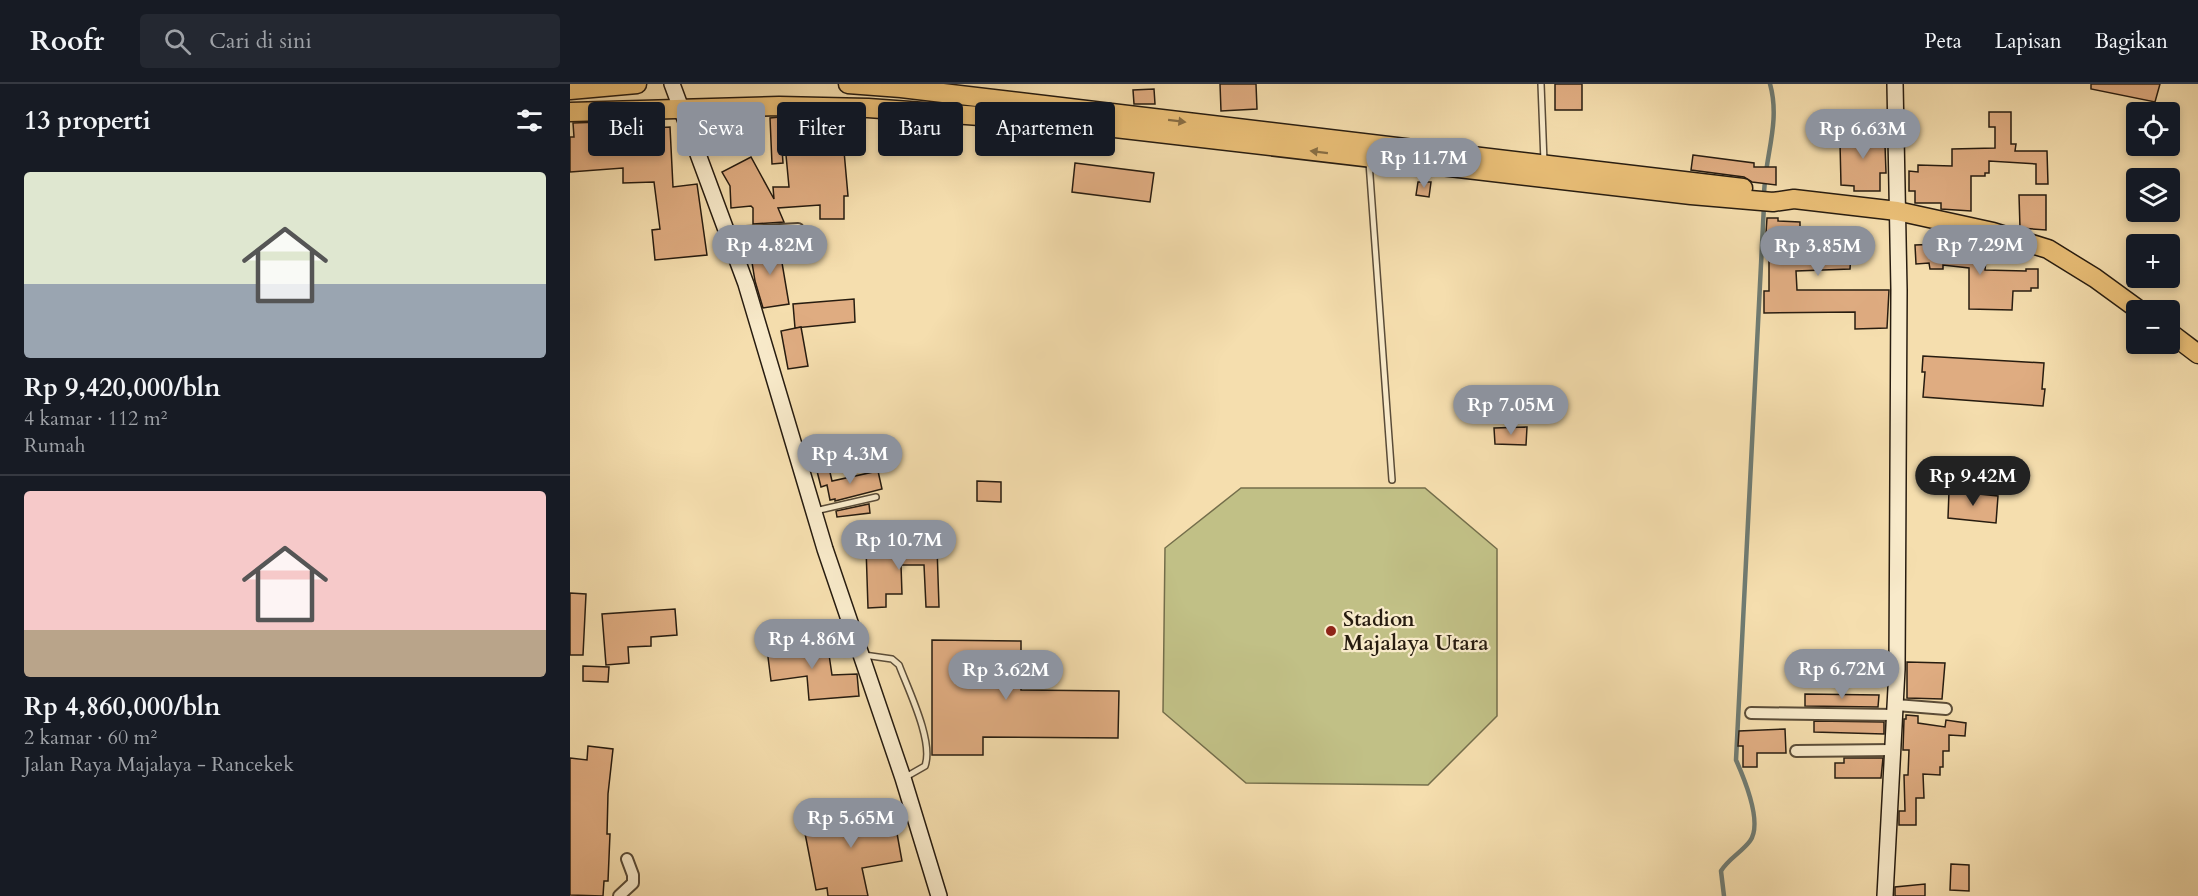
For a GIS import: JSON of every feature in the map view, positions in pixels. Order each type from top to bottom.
[{"type":"main road","points":[[570,90],[637,84]]},
{"type":"main road","points":[[672,84],[679,102]]},
{"type":"main road","points":[[848,84],[901,88],[1545,171]]},
{"type":"main road","points":[[1885,896],[1895,710],[1899,290],[1895,84]]},
{"type":"main road","points":[[765,105],[868,108],[1052,121],[1368,158],[1770,191],[1794,199],[1897,210],[1993,232],[2048,249],[2126,301]]},
{"type":"main road","points":[[570,112],[677,107]]},
{"type":"main road","points":[[699,156],[746,284],[813,511],[903,778],[939,896]]},
{"type":"main road","points":[[2180,340],[2198,354]]},
{"type":"street","points":[[727,233],[798,229]]},
{"type":"street","points":[[1751,713],[1946,709]]},
{"type":"street","points":[[1796,751],[1893,750]]},
{"type":"street","points":[[619,896],[633,883],[633,875],[627,859]]},
{"type":"lane","points":[[1541,84],[1545,171]]},
{"type":"lane","points":[[1368,158],[1392,480]]},
{"type":"lane","points":[[813,511],[876,497]]},
{"type":"lane","points":[[860,654],[892,659],[900,664],[927,750],[925,766],[903,778]]},
{"type":"shaded area","name":"Stadion Majalaya Utara","points":[[1241,488],[1425,488],[1497,549],[1497,716],[1428,785],[1246,783],[1163,712],[1165,548]]},
{"type":"building","points":[[1220,84],[1256,84],[1257,109],[1221,111]]},
{"type":"building","points":[[1555,84],[1582,84],[1582,110],[1555,110]]},
{"type":"building","points":[[2091,84],[2160,84],[2155,102],[2091,89]]},
{"type":"building","points":[[1154,89],[1155,104],[1134,104],[1133,90]]},
{"type":"building","points":[[1989,112],[2011,112],[2011,144],[2016,144],[2015,151],[2047,151],[2048,184],[2036,184],[2036,164],[1989,161],[1989,173],[1985,173],[1985,176],[1971,176],[1971,211],[1941,209],[1941,203],[1915,203],[1915,191],[1909,191],[1909,171],[1918,172],[1918,165],[1952,166],[1952,149],[1995,148],[1995,127],[1989,127]]},
{"type":"building","points":[[777,117],[777,156],[783,156],[783,163],[772,164],[770,118]]},
{"type":"building","points":[[588,122],[588,156],[665,156],[665,127],[670,127],[673,187],[697,184],[707,255],[655,260],[652,230],[660,229],[654,182],[623,183],[623,168],[570,172],[570,137],[574,137],[573,123]]},
{"type":"building","points":[[1855,125],[1880,125],[1880,145],[1885,145],[1886,173],[1880,173],[1880,191],[1854,191],[1854,186],[1841,185],[1840,143],[1855,143]]},
{"type":"building","points":[[1693,155],[1754,163],[1754,167],[1776,167],[1776,185],[1752,182],[1744,177],[1691,170]]},
{"type":"building","points":[[786,156],[844,156],[848,196],[844,196],[844,219],[820,219],[820,205],[778,208],[784,222],[753,224],[751,206],[731,208],[730,186],[722,172],[751,157],[774,199],[773,187],[789,187]]},
{"type":"building","points":[[1075,163],[1154,173],[1150,202],[1072,192]]},
{"type":"building","points":[[1418,182],[1431,182],[1429,197],[1416,195]]},
{"type":"building","points":[[2019,195],[2046,195],[2046,230],[2020,228]]},
{"type":"building","points":[[1767,218],[1800,222],[1800,227],[1832,228],[1832,238],[1852,239],[1850,269],[1796,271],[1797,290],[1889,290],[1887,328],[1855,329],[1855,312],[1764,313],[1764,291],[1769,291],[1769,256],[1783,256],[1784,234],[1766,233]]},
{"type":"building","points":[[1942,244],[1942,247],[1987,251],[1985,270],[2038,269],[2038,288],[2031,288],[2031,291],[2013,291],[2012,310],[1969,309],[1969,268],[1943,265],[1943,269],[1930,269],[1929,263],[1916,264],[1915,245]]},
{"type":"building","points":[[779,245],[789,304],[763,308],[755,281],[750,250]]},
{"type":"building","points":[[854,299],[855,322],[795,328],[793,304]]},
{"type":"building","points":[[801,327],[808,366],[788,369],[781,331]]},
{"type":"building","points":[[1923,356],[2044,363],[2043,406],[1923,397],[1925,372],[1922,372]]},
{"type":"building","points":[[1527,427],[1526,445],[1495,444],[1494,428]]},
{"type":"building","points":[[829,468],[832,481],[878,471],[882,489],[835,501],[835,499],[830,500],[827,485],[821,487],[817,471]]},
{"type":"building","points":[[977,481],[1001,482],[1001,502],[977,501]]},
{"type":"building","points":[[1949,491],[1998,496],[1996,523],[1948,518]]},
{"type":"building","points":[[869,504],[870,513],[837,517],[836,511]]},
{"type":"building","points":[[899,538],[899,549],[937,547],[939,607],[926,607],[924,565],[901,565],[902,594],[886,594],[886,607],[868,608],[866,547],[879,547],[879,539]]},
{"type":"building","points":[[570,593],[586,594],[583,655],[570,655]]},
{"type":"building","points":[[675,609],[677,635],[651,637],[651,646],[628,647],[629,663],[606,665],[602,614]]},
{"type":"building","points":[[932,640],[1021,641],[1021,690],[1119,691],[1118,738],[983,737],[983,755],[932,755]]},
{"type":"building","points":[[827,641],[832,675],[857,674],[859,696],[809,700],[807,676],[771,681],[767,649]]},
{"type":"building","points":[[1907,662],[1945,663],[1942,699],[1907,698]]},
{"type":"building","points":[[583,666],[609,667],[608,682],[583,681]]},
{"type":"building","points":[[1805,694],[1879,695],[1878,707],[1805,706]]},
{"type":"building","points":[[1906,715],[1918,716],[1918,723],[1945,727],[1946,720],[1966,723],[1965,736],[1949,735],[1949,751],[1943,751],[1943,767],[1940,767],[1940,775],[1923,774],[1924,798],[1916,798],[1916,825],[1899,825],[1899,811],[1905,811],[1904,775],[1908,775],[1909,750],[1903,750]]},
{"type":"building","points":[[1814,721],[1884,722],[1884,734],[1814,732]]},
{"type":"building","points":[[1785,729],[1786,753],[1757,753],[1757,767],[1743,767],[1743,746],[1738,746],[1739,731]]},
{"type":"building","points":[[588,746],[613,749],[608,794],[607,834],[610,834],[608,881],[604,881],[603,896],[570,895],[570,758],[587,760]]},
{"type":"building","points":[[1844,758],[1883,758],[1881,778],[1835,778],[1835,763],[1844,763]]},
{"type":"building","points":[[892,806],[902,861],[862,868],[868,896],[828,896],[827,888],[816,890],[803,823]]},
{"type":"building","points":[[1951,864],[1969,865],[1969,891],[1950,890]]},
{"type":"building","points":[[1925,884],[1925,896],[1895,896],[1895,887]]},
{"type":"waterway","points":[[1764,197],[1774,113],[1770,84]]},
{"type":"waterway","points":[[1724,896],[1721,871],[1750,841],[1754,823],[1751,800],[1736,760],[1764,205]]},
{"type":"place","name":"Stadion Majalaya Utara","points":[[1331,631]]}]
